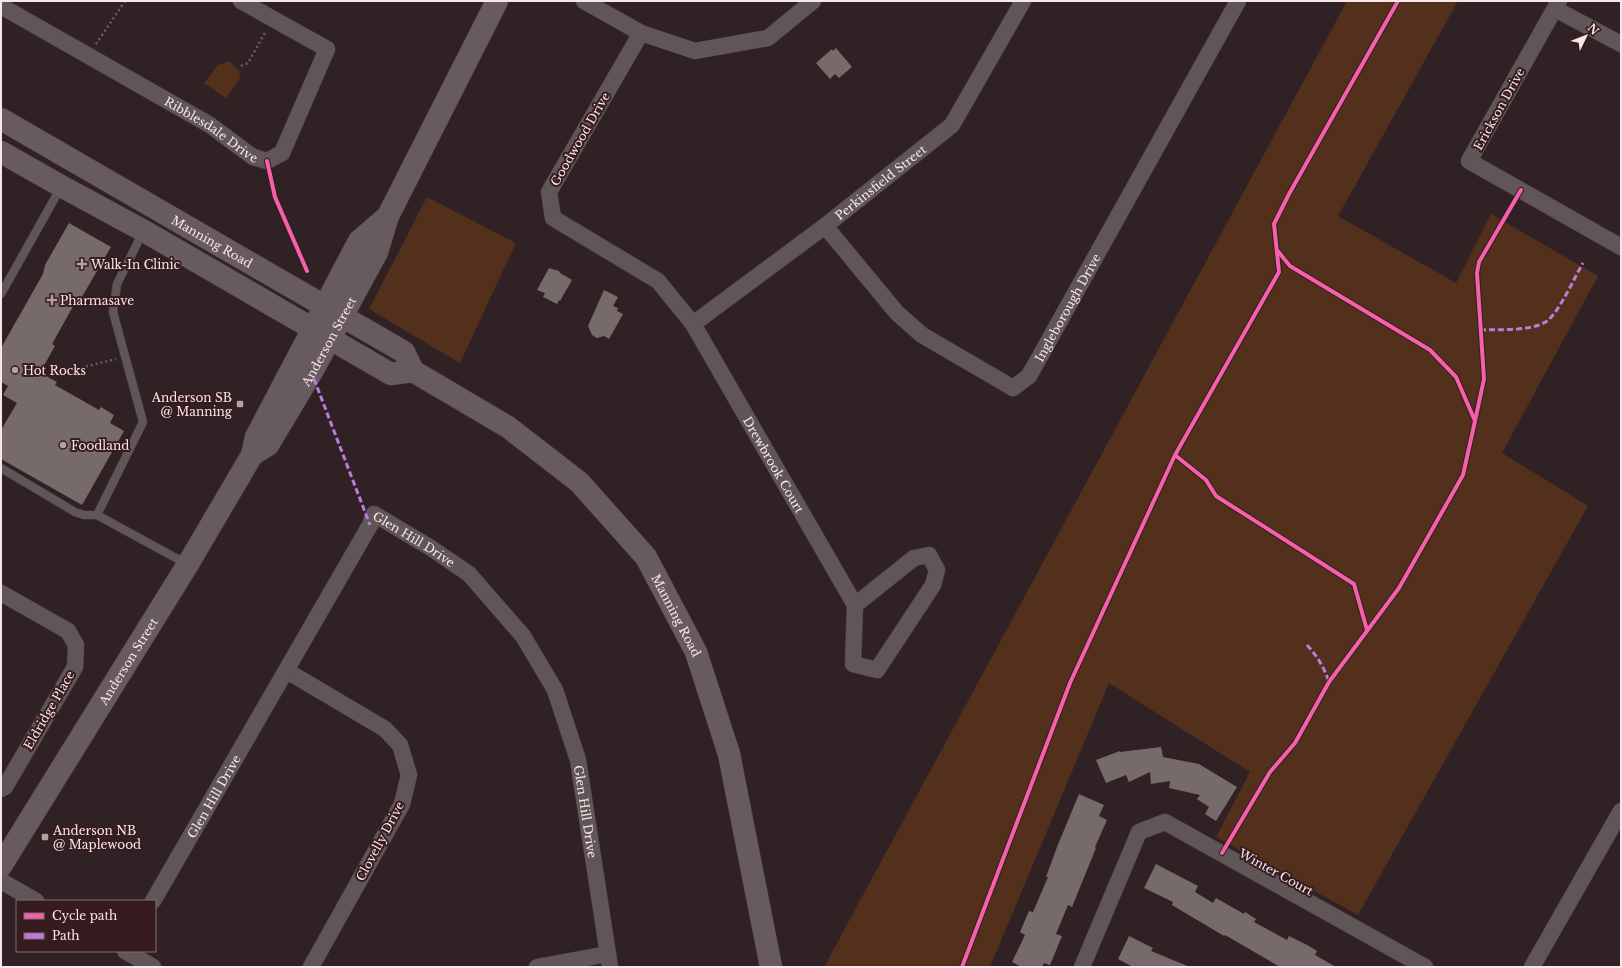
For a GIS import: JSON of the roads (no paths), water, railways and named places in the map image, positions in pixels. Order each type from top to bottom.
[{"type":"main road","name":"Anderson Street","points":[[1,866],[188,564],[252,455],[256,437],[321,334],[334,310],[359,241],[388,216],[496,1]]},
{"type":"main road","name":"Manning Road","points":[[1,119],[334,310],[404,352],[413,371],[508,426],[579,482],[646,557],[696,652],[730,754],[771,967]]},
{"type":"main road","points":[[1,152],[144,231],[391,374],[413,371]]},
{"type":"street","name":"Ribblesdale Drive","points":[[1,6],[210,125],[253,157],[267,161],[282,153],[327,49],[241,1]]},
{"type":"street","points":[[584,1],[641,33],[695,51],[768,38],[813,1]]},
{"type":"street","name":"Perkinsfield Street","points":[[693,324],[825,226],[952,125],[1023,1]]},
{"type":"street","name":"Ingleborough Drive","points":[[825,226],[897,313],[917,330],[1013,388],[1030,376],[1238,1]]},
{"type":"street","name":"Erickson Drive","points":[[1621,44],[1557,5],[1469,161],[1621,247]]},
{"type":"street","name":"Goodwood Drive","points":[[641,33],[549,192],[553,218],[658,281],[693,324]]},
{"type":"street","name":"Drewbrook Court","points":[[693,324],[855,605]]},
{"type":"street","name":"Glen Hill Drive","points":[[155,900],[370,525],[374,514],[431,548],[469,574],[522,636],[555,690],[578,760],[609,961]]},
{"type":"street","points":[[929,555],[937,570],[933,585],[877,670],[853,664],[855,605],[914,558],[929,555]]},
{"type":"street","name":"Eldridge Place","points":[[1,593],[68,631],[76,645],[75,667],[5,788],[1,789]]},
{"type":"street","name":"Clovelly Drive","points":[[287,671],[384,729],[400,746],[409,775],[402,804],[311,967]]},
{"type":"street","points":[[1532,967],[1621,811]]},
{"type":"street","name":"Winter Court","points":[[1082,967],[1138,832],[1165,822],[1425,967]]},
{"type":"street","points":[[1,881],[34,900]]},
{"type":"street","points":[[127,952],[153,967]]},
{"type":"street","points":[[537,967],[609,961]]},
{"type":"lane","points":[[1,294],[61,186]]},
{"type":"lane","points":[[97,515],[143,422],[114,312],[118,284],[144,231]]},
{"type":"lane","points":[[1,468],[75,512],[84,515],[97,515],[188,564]]},
{"type":"place","name":"Walk-In Clinic","points":[[82,264]]},
{"type":"place","name":"Pharmasave","points":[[52,300]]},
{"type":"place","name":"Hot Rocks","points":[[15,370]]},
{"type":"place","name":"Anderson SB @ Manning","points":[[240,404]]},
{"type":"place","name":"Foodland","points":[[63,445]]},
{"type":"place","name":"Anderson NB @ Maplewood","points":[[45,837]]}]
